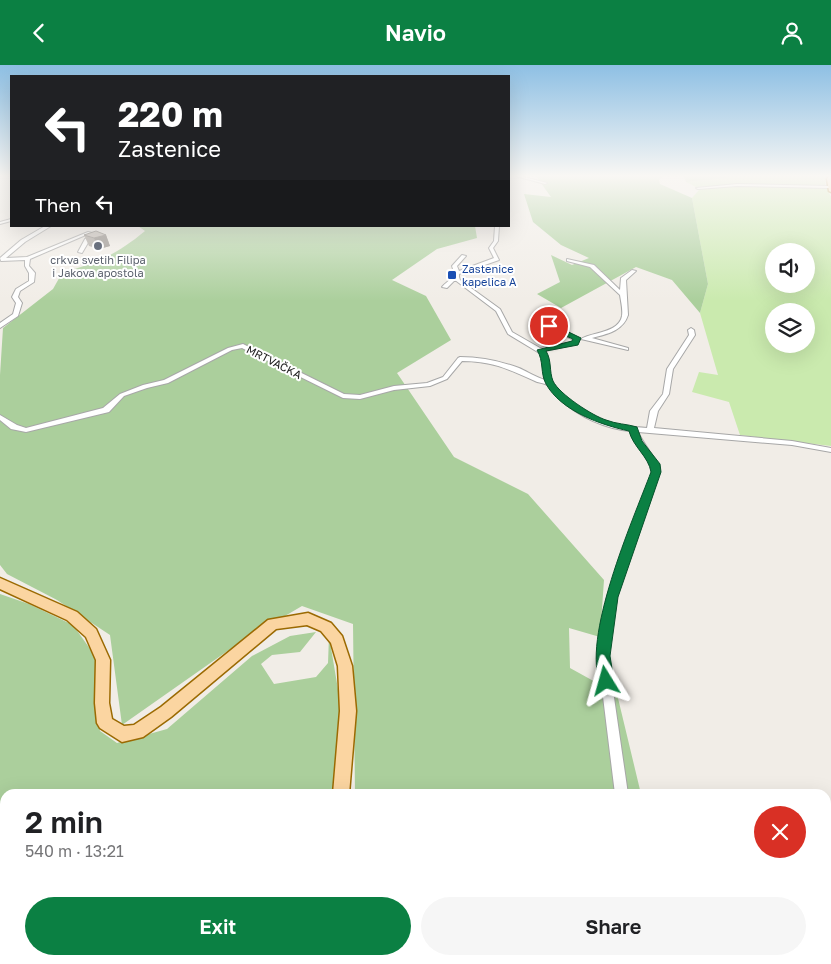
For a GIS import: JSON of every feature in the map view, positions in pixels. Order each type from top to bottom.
[{"type":"main road","points":[[0,583],[72,616],[91,633],[103,660],[102,703],[105,723],[122,734],[138,732],[166,712],[273,625],[308,619],[326,627],[337,640],[346,666],[348,711],[341,789]]},
{"type":"street","points":[[0,260],[23,241],[47,227]]},
{"type":"street","points":[[445,287],[456,275],[497,259],[490,248],[496,241],[497,227]]},
{"type":"street","points":[[0,260],[28,258],[78,236],[90,233],[107,238]]},
{"type":"street","points":[[80,252],[87,240],[100,235]]},
{"type":"street","points":[[464,256],[454,266],[458,281],[496,309],[510,333],[541,350],[546,357],[549,382],[560,394],[590,417],[605,423],[633,429],[792,443],[831,449]]},
{"type":"street","points":[[0,326],[16,315],[19,303],[15,297],[18,290],[31,282],[32,273],[27,266],[28,258]]},
{"type":"street","points":[[569,260],[592,266],[624,295]]},
{"type":"street","points":[[541,350],[575,343],[581,338],[616,328],[625,316],[622,279],[634,271]]},
{"type":"street","points":[[545,320],[554,329],[626,349]]},
{"type":"street","points":[[650,430],[654,411],[666,394],[670,369],[692,335],[691,330]]},
{"type":"street","name":"MRTVAČKA","points":[[0,417],[14,427],[26,430],[81,417],[106,409],[122,395],[145,386],[166,382],[230,349],[243,346],[343,396],[360,397],[394,388],[428,385],[445,378],[460,359],[475,358],[522,371],[542,383],[549,382]]},
{"type":"street","points":[[621,789],[604,662],[612,597],[656,472],[655,464],[637,442],[633,429]]},
{"type":"green space","points":[[532,218],[696,218],[708,284],[700,313],[672,280],[636,267],[561,308],[537,294],[560,282],[551,255],[572,265],[589,258],[561,245],[533,222]]},
{"type":"green space","points":[[696,218],[831,218],[831,446],[740,435],[729,402],[692,392],[699,372],[718,375],[700,313],[708,284]]},
{"type":"green space","points":[[139,227],[475,227],[477,238],[437,249],[392,280],[426,296],[451,340],[397,373],[454,457],[528,494],[604,580],[600,637],[569,628],[570,668],[617,694],[640,789],[355,789],[353,624],[302,606],[236,645],[122,725],[110,635],[57,600],[7,574],[0,565],[0,375],[3,328],[53,289],[62,273],[106,257],[145,231]]},
{"type":"green space","points":[[0,594],[29,604],[73,625],[98,660],[94,701],[100,731],[117,743],[167,729],[252,656],[290,636],[316,632],[300,652],[272,655],[261,664],[274,684],[316,677],[328,663],[329,636],[345,731],[339,789],[0,789]]},
{"type":"building","points":[[96,231],[106,235],[94,238],[84,235]]},
{"type":"place","name":"crkva svetih Filipa i Jakova apostola","points":[[98,246]]},
{"type":"place","name":"Zastenice kapelica A","points":[[452,275]]},
{"type":"route","points":[[549,326],[577,339],[575,343],[569,345],[546,347],[541,350],[546,357],[545,363],[549,382],[578,410],[590,417],[605,423],[633,429],[637,442],[655,464],[656,472],[612,597],[603,656],[606,681]]}]
